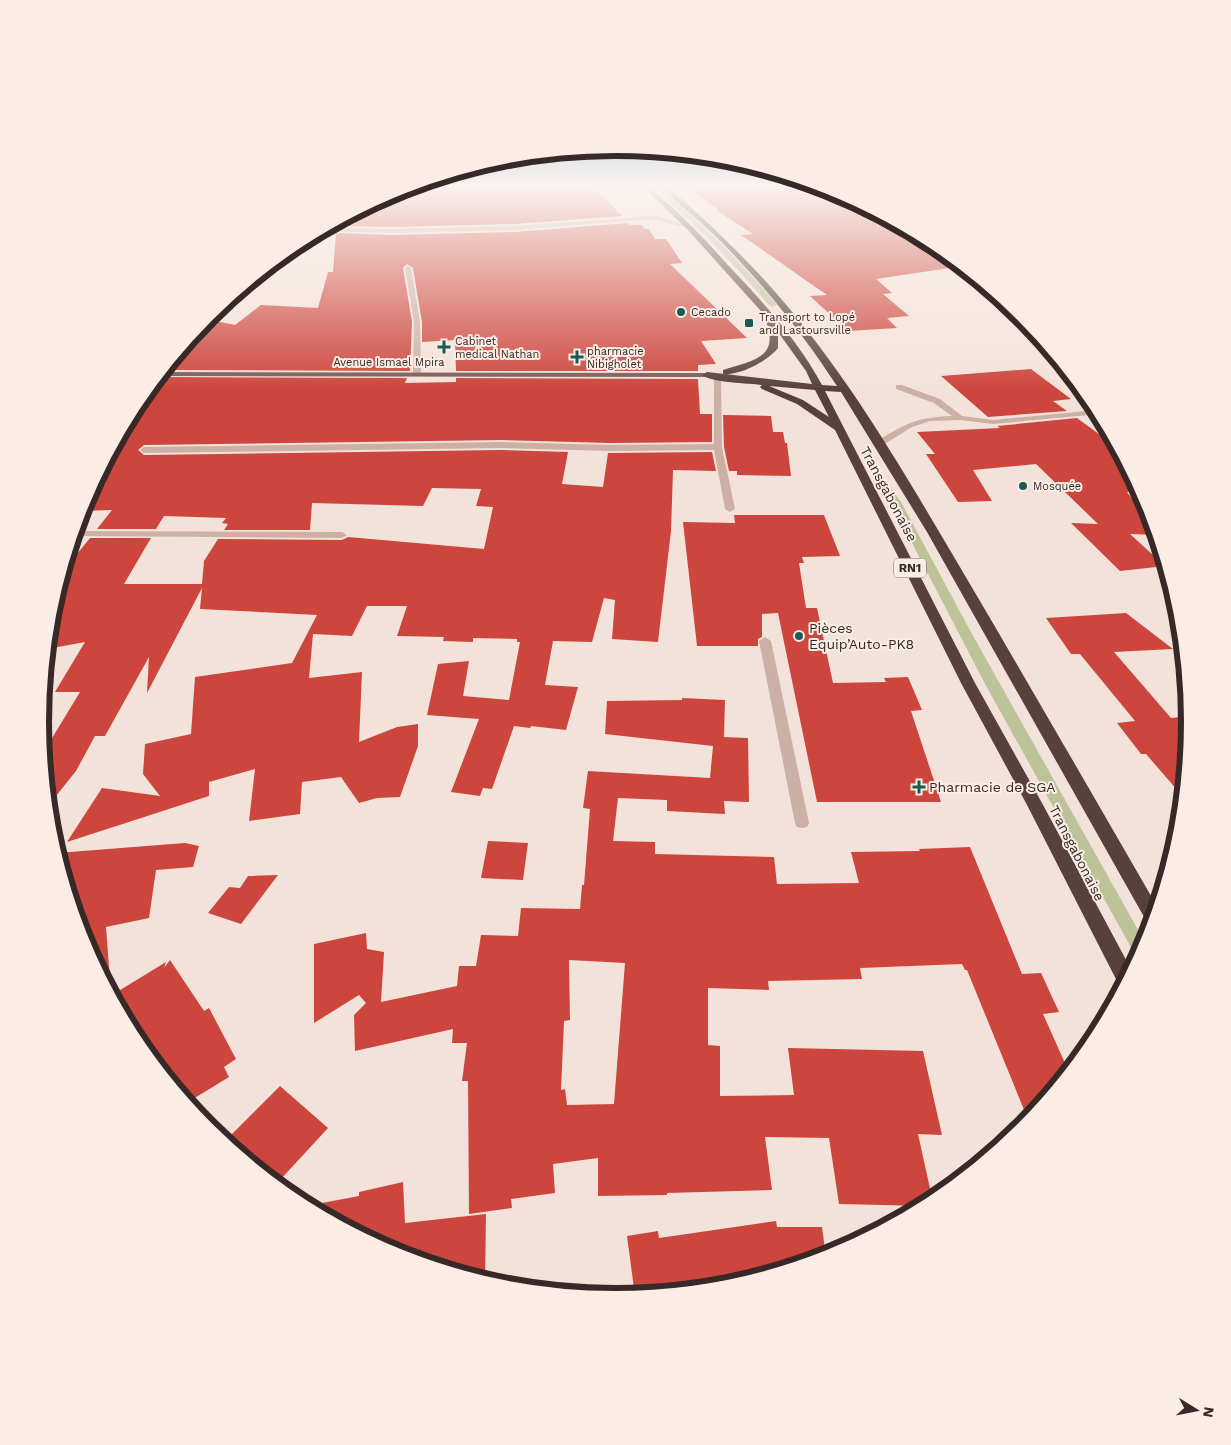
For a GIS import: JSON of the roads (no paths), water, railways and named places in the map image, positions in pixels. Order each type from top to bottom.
[{"type":"highway","name":"Transgabonaise","points":[[715,255],[768,312],[790,340],[816,382],[968,682],[1123,974]]},
{"type":"highway","name":"Transgabonaise","points":[[738,255],[781,302],[838,378],[880,443],[1083,791],[1150,911]]},
{"type":"highway","points":[[707,375],[726,372],[760,360],[772,350],[776,338],[768,312]]},
{"type":"highway","points":[[726,372],[816,382],[845,390]]},
{"type":"highway","points":[[707,375],[717,378],[744,380],[816,382],[838,378]]},
{"type":"highway","points":[[744,380],[800,402],[838,428]]},
{"type":"main road","name":"Avenue Ismael Mpira","points":[[168,374],[707,375]]},
{"type":"street","points":[[408,268],[417,322],[417,374]]},
{"type":"street","points":[[717,378],[718,447],[730,509]]},
{"type":"street","points":[[900,387],[937,401],[960,418]]},
{"type":"street","points":[[880,443],[908,425],[930,420],[960,418],[993,422],[1090,413]]},
{"type":"street","points":[[144,450],[501,445],[611,448],[718,447]]},
{"type":"street","points":[[81,534],[342,535]]},
{"type":"street","points":[[766,641],[802,823]]},
{"type":"place","name":"Cecado","points":[[681,312]]},
{"type":"place","name":"Transport to Lopé and Lastoursville","points":[[749,323]]},
{"type":"place","name":"Cabinet medical Nathan","points":[[444,347]]},
{"type":"place","name":"pharmacie Nibigholet","points":[[577,357]]},
{"type":"place","name":"Mosquée","points":[[1023,486]]},
{"type":"place","name":"Pièces Equip’Auto-PK8","points":[[799,636]]},
{"type":"place","name":"Pharmacie de SGA","points":[[919,787]]}]
